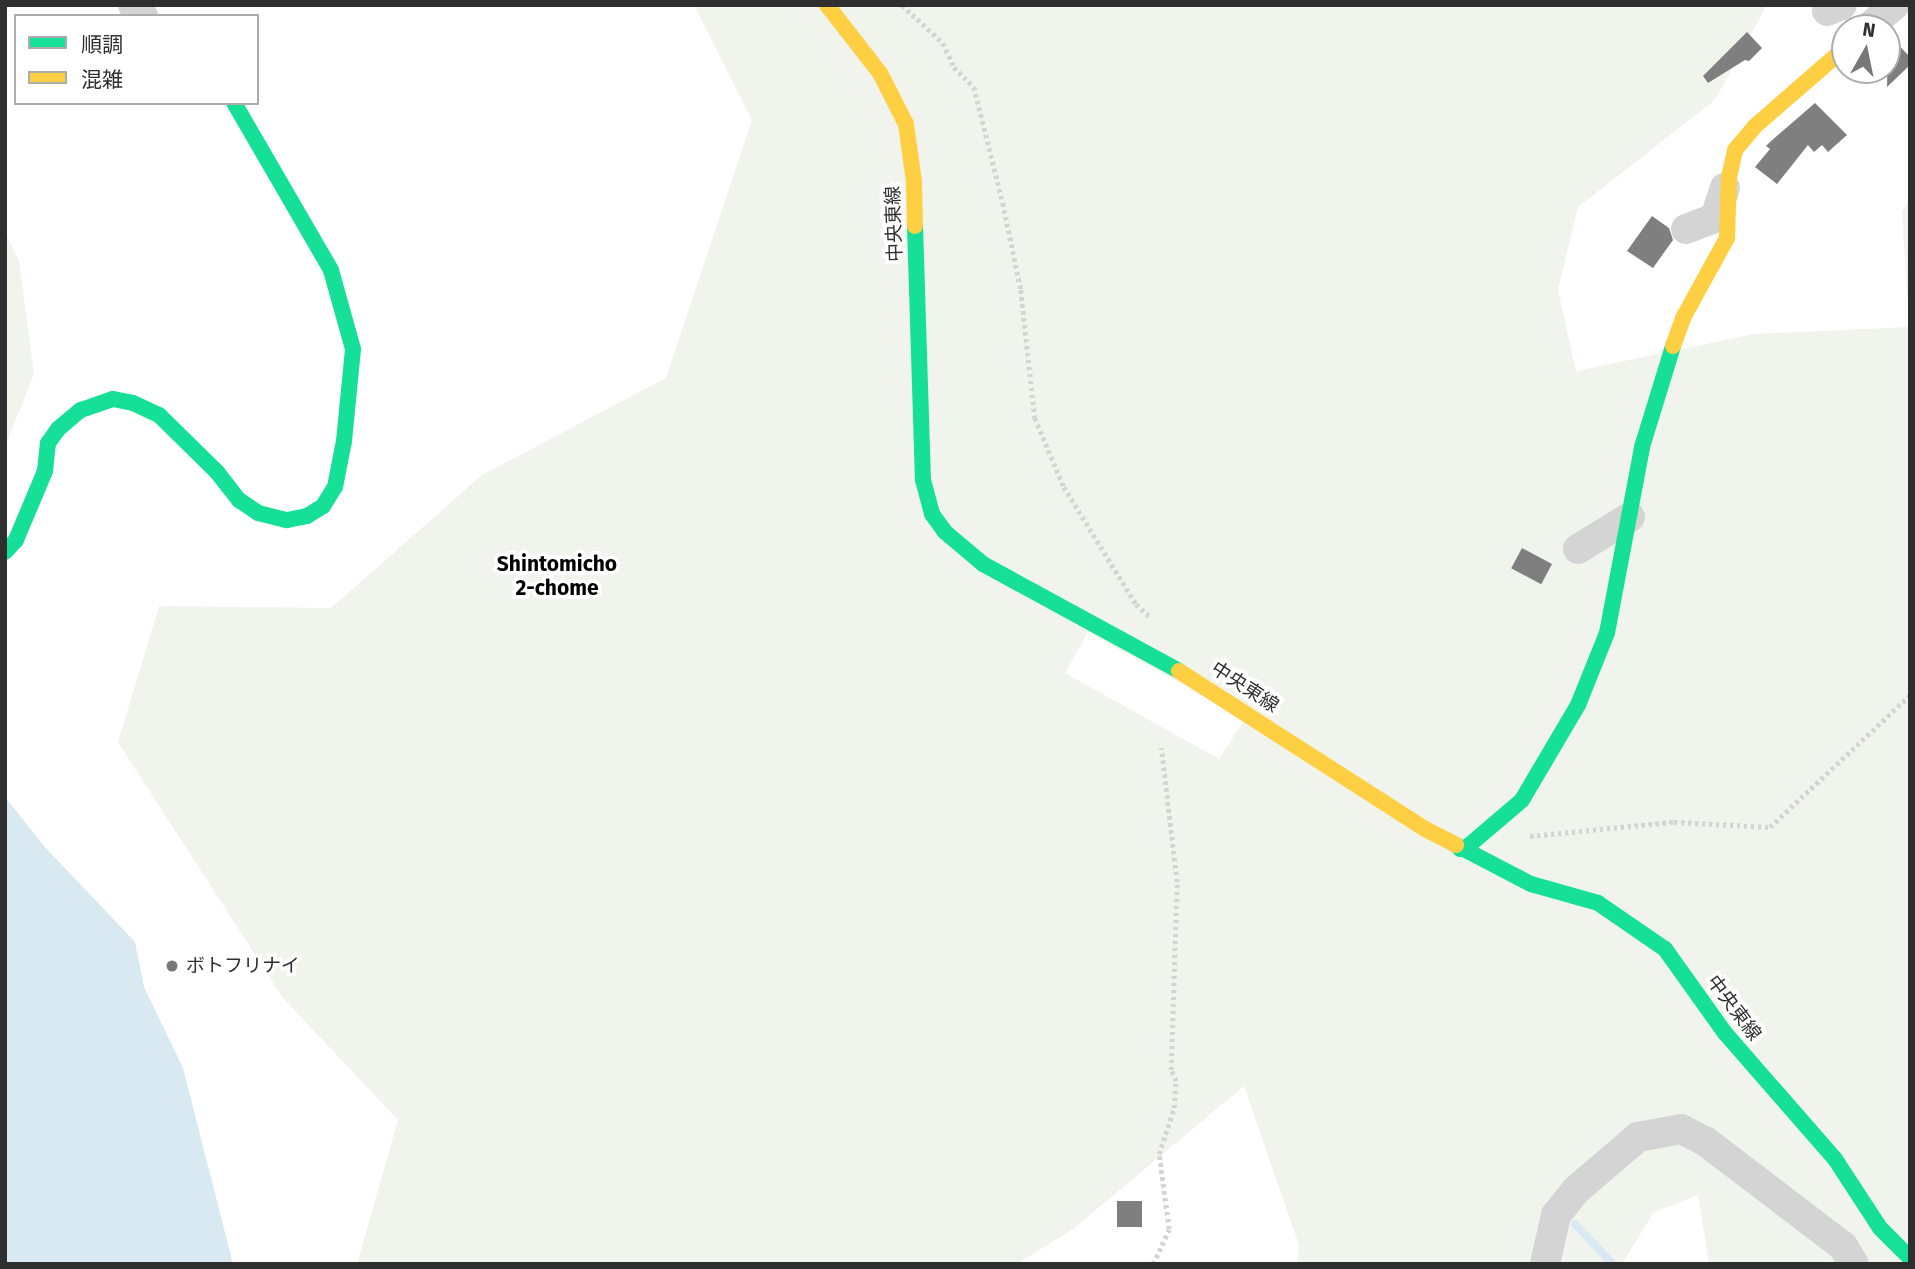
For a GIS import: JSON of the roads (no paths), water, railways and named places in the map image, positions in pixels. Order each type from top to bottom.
[{"type":"street","name":"中央東線","points":[[827,5],[880,74],[906,124],[913,172],[923,480],[932,514],[944,532],[982,564],[1208,687],[1424,829],[1531,884],[1598,903],[1665,949],[1725,1033],[1835,1159],[1880,1227],[1910,1258]]},
{"type":"street","points":[[1686,229],[1715,218],[1735,150],[1754,127],[1831,60]]},
{"type":"street","points":[[5,552],[16,540],[45,471],[48,443],[58,429],[81,410],[113,399],[133,402],[159,415],[217,472],[239,500],[258,513],[287,520],[307,516],[323,506],[335,487],[344,441],[353,349],[331,270],[235,105]]},
{"type":"street","points":[[1460,849],[1467,847],[1522,800],[1578,705],[1607,633],[1642,447],[1683,318],[1727,238],[1729,177]]},
{"type":"street","points":[[1578,549],[1630,517]]},
{"type":"street","points":[[1545,1264],[1556,1214],[1576,1189],[1638,1137],[1681,1129],[1706,1142],[1843,1246],[1854,1264]]},
{"type":"waterway","points":[[1575,1224],[1613,1264]]},
{"type":"place","name":"ボトフリナイ","points":[[172,966]]},
{"type":"district","name":"Shintomicho 2-chome","points":[[557,576]]}]
